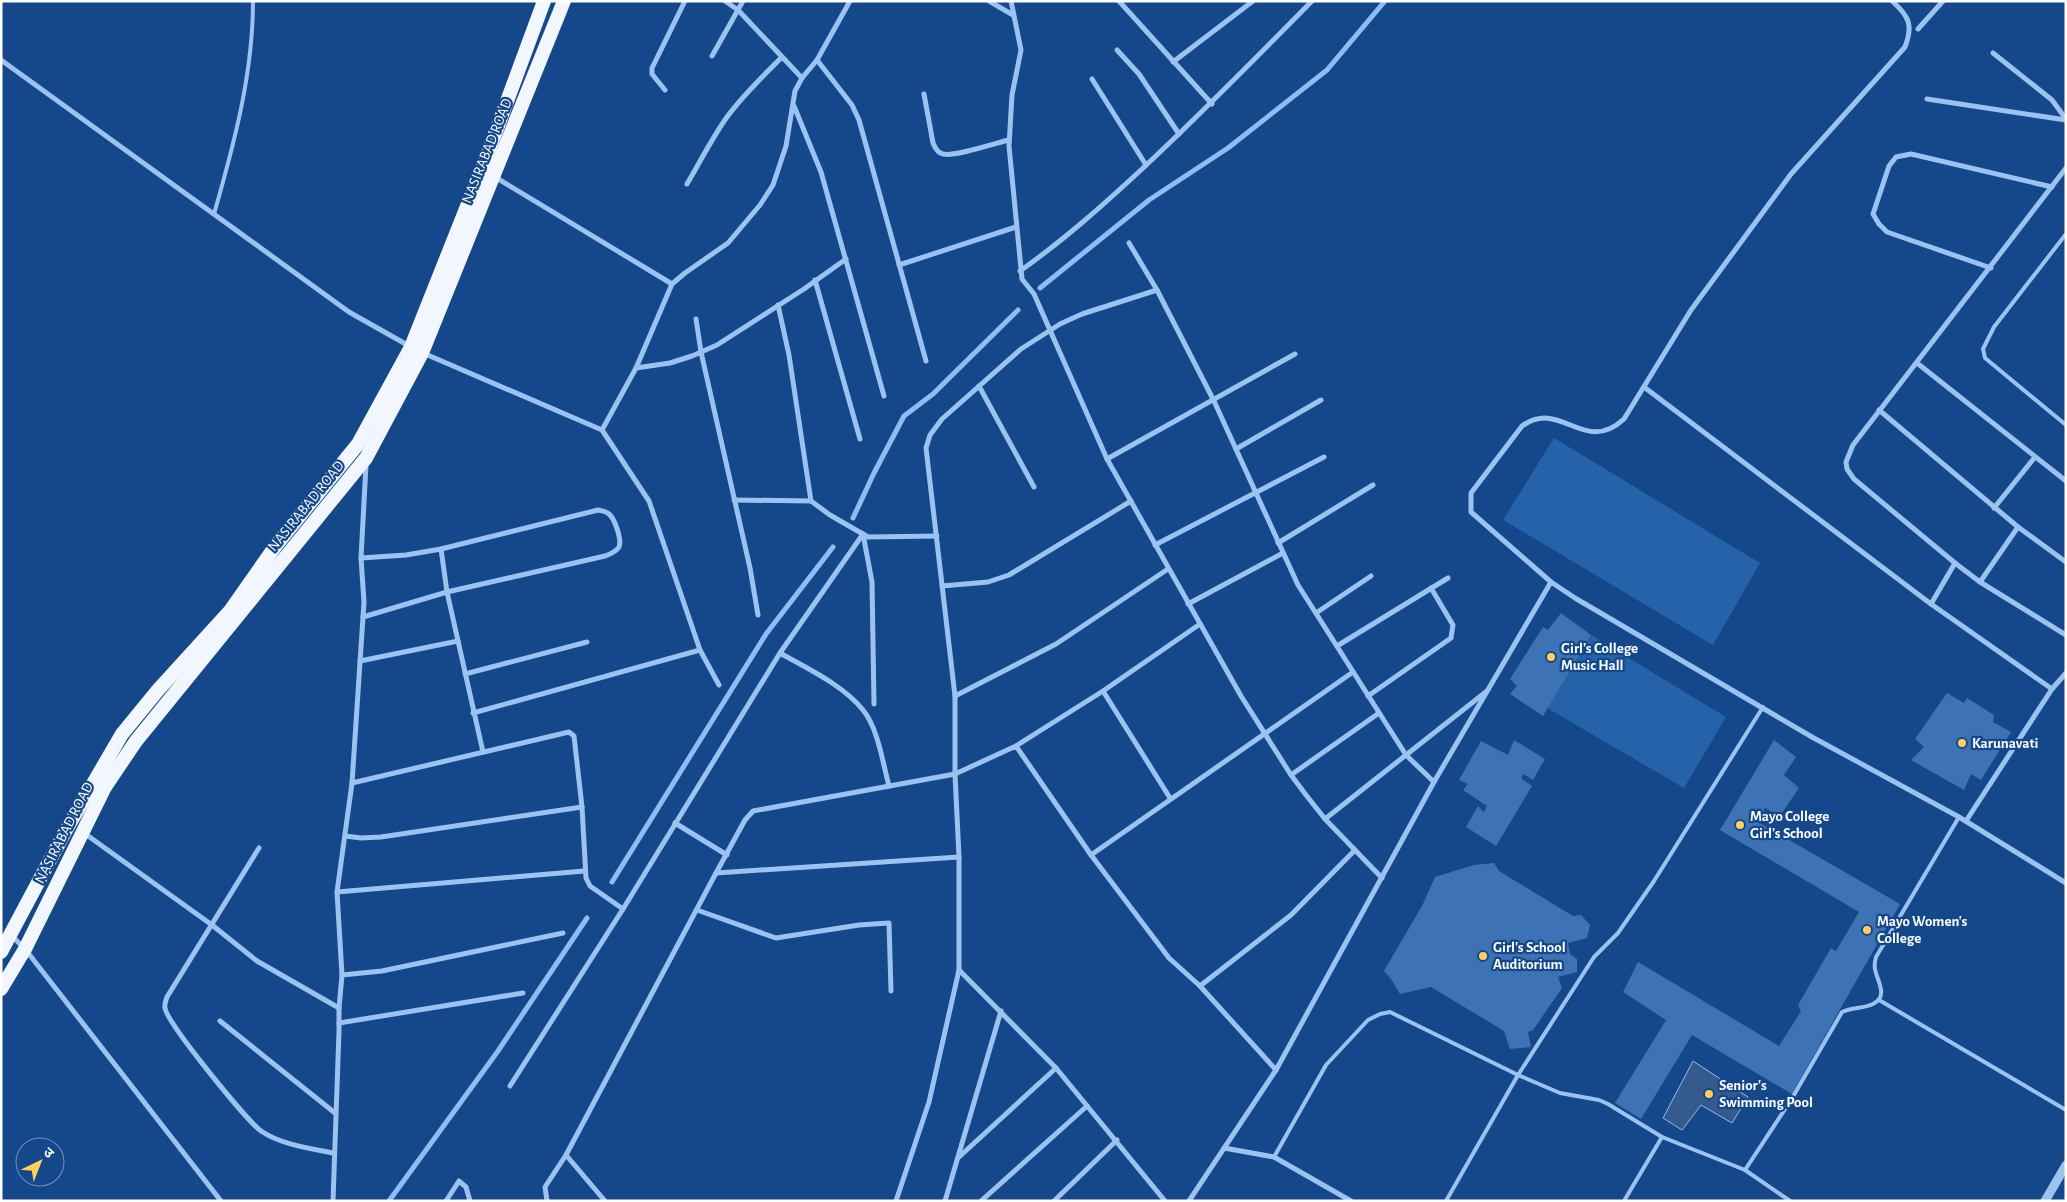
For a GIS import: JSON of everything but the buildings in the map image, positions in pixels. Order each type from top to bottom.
[{"type":"highway","name":"NASIRABAD ROAD","points":[[1,952],[66,830],[122,734],[158,690],[230,611],[277,544],[358,444],[417,350],[544,1]]},
{"type":"highway","name":"NASIRABAD ROAD","points":[[1,989],[24,949],[105,787],[136,741],[366,458],[417,350],[494,176],[564,1]]},
{"type":"highway","points":[[122,734],[136,741]]},
{"type":"street","points":[[665,90],[652,74],[652,68],[685,1]]},
{"type":"street","points":[[726,1],[738,10],[802,78]]},
{"type":"street","points":[[712,56],[743,1]]},
{"type":"street","points":[[602,430],[636,368],[672,284],[728,243],[760,205],[772,185],[780,168],[786,146],[795,91],[802,78],[817,60],[850,1]]},
{"type":"street","points":[[989,1],[1013,15]]},
{"type":"street","points":[[1010,1],[1020,38],[1021,50],[1012,95],[1009,140],[1022,279],[1034,294],[1107,459],[1168,570],[1264,732],[1291,775],[1325,819],[1382,878]]},
{"type":"street","points":[[1119,1],[1212,104]]},
{"type":"street","points":[[1173,62],[1253,1]]},
{"type":"street","points":[[1020,272],[1060,243],[1212,104],[1312,1]]},
{"type":"street","points":[[1892,1],[1908,21],[1910,32],[1905,47],[1791,174],[1691,310],[1624,419],[1616,426],[1592,433],[1545,416],[1532,419],[1522,426],[1471,493],[1471,512],[1551,582],[1575,598],[1812,737],[1966,821],[2066,883]]},
{"type":"street","points":[[1918,29],[1943,1]]},
{"type":"street","points":[[1117,50],[1139,74],[1179,134]]},
{"type":"street","points":[[1993,53],[2052,100],[2066,119]]},
{"type":"street","points":[[688,184],[714,136],[728,116],[745,95],[782,57]]},
{"type":"street","points":[[1,60],[349,312],[417,350],[602,430],[649,500],[700,650],[719,685]]},
{"type":"street","points":[[817,60],[852,105],[859,120],[926,361]]},
{"type":"street","points":[[1092,79],[1146,165]]},
{"type":"street","points":[[924,94],[933,143],[936,150],[943,154],[953,154],[1009,140]]},
{"type":"street","points":[[1927,99],[2066,119]]},
{"type":"street","points":[[793,103],[821,172],[884,396]]},
{"type":"street","points":[[1991,268],[1893,234],[1879,224],[1873,214],[1889,166],[1896,157],[1911,154],[2052,187]]},
{"type":"street","points":[[2066,168],[1991,268],[1879,410],[1848,453],[1846,462],[1847,469],[1854,479],[1955,563],[1980,582],[2066,635]]},
{"type":"street","points":[[494,176],[672,284]]},
{"type":"street","points":[[899,265],[1016,227]]},
{"type":"street","points":[[1129,243],[1157,290],[1214,401],[1298,585],[1406,755],[1434,782]]},
{"type":"street","points":[[636,368],[670,363],[716,345],[778,306],[846,259]]},
{"type":"street","points":[[816,280],[860,439]]},
{"type":"street","points":[[896,1201],[929,1102],[959,970],[959,857],[955,774],[955,696],[926,448],[930,435],[942,419],[1020,349],[1082,314],[1157,290]]},
{"type":"street","points":[[778,306],[789,355],[811,501]]},
{"type":"street","points":[[696,319],[701,352],[750,568],[758,615]]},
{"type":"street","points":[[1107,459],[1214,401],[1295,354]]},
{"type":"street","points":[[1917,363],[2066,481]]},
{"type":"street","points":[[979,386],[1034,487]]},
{"type":"street","points":[[1644,387],[1931,604],[2052,689]]},
{"type":"street","points":[[1236,449],[1321,400]]},
{"type":"street","points":[[1879,410],[1994,508],[2066,562]]},
{"type":"street","points":[[332,1201],[339,1008],[342,975],[338,892],[352,783],[364,602],[361,558],[366,458],[358,444]]},
{"type":"street","points":[[1155,545],[1324,457]]},
{"type":"street","points":[[1994,508],[2036,457]]},
{"type":"street","points":[[1278,543],[1373,485]]},
{"type":"street","points":[[734,500],[811,501],[830,515],[868,537],[937,536]]},
{"type":"street","points":[[942,586],[988,582],[1009,575],[1131,501]]},
{"type":"street","points":[[361,558],[406,555],[442,549],[598,510],[607,512],[612,518],[620,541],[618,548],[606,556],[447,592],[363,617]]},
{"type":"street","points":[[1980,582],[2018,527]]},
{"type":"street","points":[[510,1086],[780,653],[863,534]]},
{"type":"street","points":[[863,534],[872,582],[874,704]]},
{"type":"street","points":[[442,549],[447,592],[483,752]]},
{"type":"street","points":[[1188,604],[1283,553]]},
{"type":"street","points":[[1931,604],[1955,563]]},
{"type":"street","points":[[955,696],[1056,644],[1168,570]]},
{"type":"street","points":[[1316,613],[1371,576]]},
{"type":"street","points":[[1337,646],[1448,578]]},
{"type":"street","points":[[1189,1201],[1276,1070],[1434,782],[1551,582]]},
{"type":"street","points":[[1368,696],[1451,638],[1453,625],[1431,588]]},
{"type":"street","points":[[547,1201],[545,1187],[566,1155],[716,873],[745,820],[753,810],[955,774],[1016,746],[1200,624]]},
{"type":"street","points":[[360,661],[458,641]]},
{"type":"street","points":[[465,674],[587,642]]},
{"type":"street","points":[[473,713],[700,650]]},
{"type":"street","points":[[780,653],[823,678],[846,694],[864,710],[873,729],[889,786]]},
{"type":"street","points":[[1091,855],[1264,732],[1353,672]]},
{"type":"street","points":[[1966,821],[2052,689],[2066,673]]},
{"type":"street","points":[[1103,690],[1170,798]]},
{"type":"street","points":[[1325,819],[1489,690]]},
{"type":"street","points":[[1291,775],[1379,713]]},
{"type":"street","points":[[352,783],[568,732],[572,733],[574,736],[582,807],[584,871],[590,886],[622,909]]},
{"type":"street","points":[[1016,746],[1091,855],[1169,958],[1200,986],[1276,1070]]},
{"type":"street","points":[[345,836],[381,838],[582,807]]},
{"type":"street","points":[[675,823],[727,855]]},
{"type":"street","points":[[82,832],[212,925],[257,961],[339,1008]]},
{"type":"street","points":[[259,848],[167,997],[165,1008],[173,1025],[239,1108],[260,1130],[283,1142],[333,1153]]},
{"type":"street","points":[[1200,986],[1291,915],[1355,850]]},
{"type":"street","points":[[716,873],[959,857]]},
{"type":"street","points":[[338,892],[584,871]]},
{"type":"street","points":[[697,910],[776,938],[859,925],[889,923],[891,991]]},
{"type":"street","points":[[342,975],[382,971],[563,933]]},
{"type":"street","points":[[11,935],[24,949],[220,1201]]},
{"type":"street","points":[[959,970],[1056,1068],[1117,1140],[1165,1201]]},
{"type":"street","points":[[339,1023],[523,993]]},
{"type":"street","points":[[945,1201],[1000,1012]]},
{"type":"street","points":[[220,1021],[335,1113]]},
{"type":"street","points":[[959,1157],[1056,1068]]},
{"type":"street","points":[[981,1201],[1087,1106]]},
{"type":"street","points":[[1054,1201],[1117,1140]]},
{"type":"street","points":[[1224,1148],[1274,1157],[1351,1201]]},
{"type":"street","points":[[566,1155],[605,1201]]},
{"type":"street","points":[[2045,1201],[2066,1165]]},
{"type":"street","points":[[446,1201],[459,1181],[466,1187],[470,1201]]},
{"type":"lane","points":[[214,214],[227,173],[243,102],[253,29],[253,1]]},
{"type":"lane","points":[[2066,234],[1994,327],[1983,349],[1985,358],[2066,425]]},
{"type":"lane","points":[[1446,1201],[1518,1075],[1594,957],[1618,933],[1654,881],[1763,707]]},
{"type":"lane","points":[[1745,1170],[1791,1100],[1842,1012],[1853,1007],[1872,1005],[1879,1000],[1882,992],[1874,967],[1876,957],[1959,817]]},
{"type":"lane","points":[[1879,1000],[2066,1110]]},
{"type":"lane","points":[[1274,1157],[1326,1065],[1368,1020],[1380,1014],[1390,1012],[1518,1075],[1560,1093],[1599,1100],[1662,1138],[1745,1170],[1790,1201]]},
{"type":"lane","points":[[1624,1201],[1662,1138]]},
{"type":"shaded area","points":[[1554,438],[1760,563],[1713,645],[1503,520]]},
{"type":"shaded area","points":[[1591,635],[1726,717],[1684,788],[1547,708]]},
{"type":"shaded area","name":"Senior's Swimming Pool","points":[[1693,1061],[1748,1097],[1732,1123],[1701,1105],[1682,1130],[1663,1118]]},
{"type":"waterway","points":[[1040,288],[1149,200],[1228,148],[1327,70],[1385,1]]},
{"type":"waterway","points":[[853,518],[904,416],[933,394],[1018,310]]},
{"type":"waterway","points":[[612,882],[766,634],[833,547]]},
{"type":"waterway","points":[[389,1201],[498,1051],[587,918]]},
{"type":"place","name":"Girl's College Music Hall","points":[[1551,657]]},
{"type":"place","name":"Karunavati","points":[[1962,743]]},
{"type":"place","name":"Mayo College Girl's School","points":[[1740,825]]},
{"type":"place","name":"Mayo Women's College","points":[[1867,930]]},
{"type":"place","name":"Girl's School Auditorium","points":[[1483,956]]},
{"type":"place","name":"Senior's Swimming Pool","points":[[1709,1094]]}]
